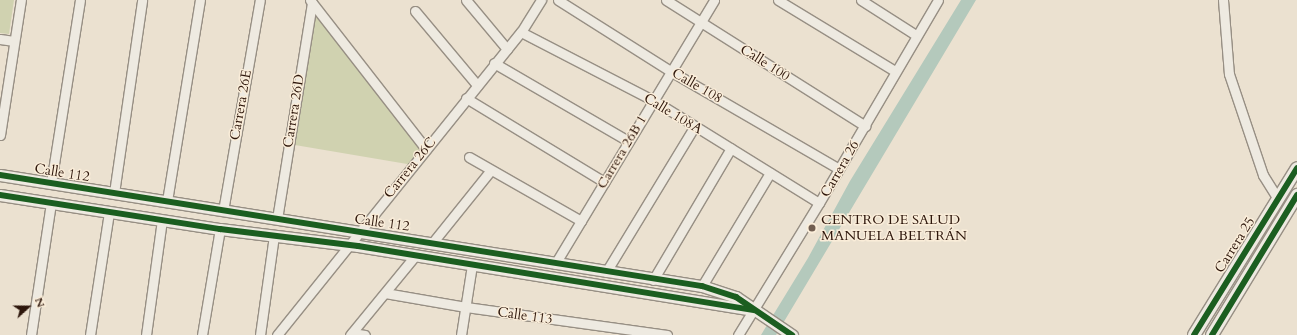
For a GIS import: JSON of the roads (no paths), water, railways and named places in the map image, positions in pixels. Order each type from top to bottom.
[{"type":"main road","name":"Carrera 25","points":[[1194,335],[1297,168]]},
{"type":"main road","name":"Carrera 25","points":[[1212,335],[1297,195]]},
{"type":"street","points":[[0,135],[20,0]]},
{"type":"street","points":[[51,183],[80,0]]},
{"type":"street","points":[[114,193],[142,0]]},
{"type":"street","points":[[167,202],[200,0]]},
{"type":"street","name":"Carrera 26E","points":[[223,210],[260,0]]},
{"type":"street","points":[[466,0],[507,49]]},
{"type":"street","name":"Carrera 26C","points":[[277,335],[477,84],[521,32],[540,0]]},
{"type":"street","name":"Calle 108","points":[[558,0],[672,72],[839,169]]},
{"type":"street","name":"Calle 100","points":[[666,0],[865,126]]},
{"type":"street","name":"Carrera 26B 1","points":[[555,264],[714,0]]},
{"type":"street","points":[[778,0],[895,71]]},
{"type":"street","points":[[860,0],[916,35]]},
{"type":"street","name":"Carrera 26","points":[[738,335],[757,312],[865,126],[895,71],[938,0]]},
{"type":"street","points":[[1223,0],[1229,74],[1263,175],[1278,199]]},
{"type":"street","points":[[311,1],[426,149]]},
{"type":"street","name":"Carrera 26D","points":[[277,219],[311,1]]},
{"type":"street","points":[[415,11],[477,84]]},
{"type":"street","name":"Calle 108A","points":[[521,32],[653,100],[819,204]]},
{"type":"street","points":[[0,39],[14,41]]},
{"type":"street","points":[[494,63],[628,141]]},
{"type":"street","points":[[466,98],[604,182]]},
{"type":"street","points":[[606,272],[694,127]]},
{"type":"street","points":[[653,280],[731,148]]},
{"type":"street","points":[[469,157],[490,171],[582,221]]},
{"type":"street","points":[[433,242],[490,171]]},
{"type":"street","points":[[702,286],[770,173]]},
{"type":"street","name":"Calle 112","points":[[0,175],[360,232],[433,242],[653,280],[702,286],[736,297],[792,335]]},
{"type":"street","name":"Calle 112","points":[[0,195],[220,229],[349,245],[757,312]]},
{"type":"street","points":[[31,335],[51,203]]},
{"type":"street","points":[[90,335],[110,212]]},
{"type":"street","points":[[146,335],[162,220]]},
{"type":"street","points":[[202,335],[220,229]]},
{"type":"street","points":[[260,335],[274,236]]},
{"type":"street","points":[[351,334],[415,256]]},
{"type":"street","points":[[461,335],[472,265]]},
{"type":"street","name":"Calle 113","points":[[385,293],[466,307],[667,335]]},
{"type":"street","points":[[351,334],[365,335]]},
{"type":"place","name":"CENTRO DE SALUD MANUELA BELTRÁN","points":[[812,228]]}]
